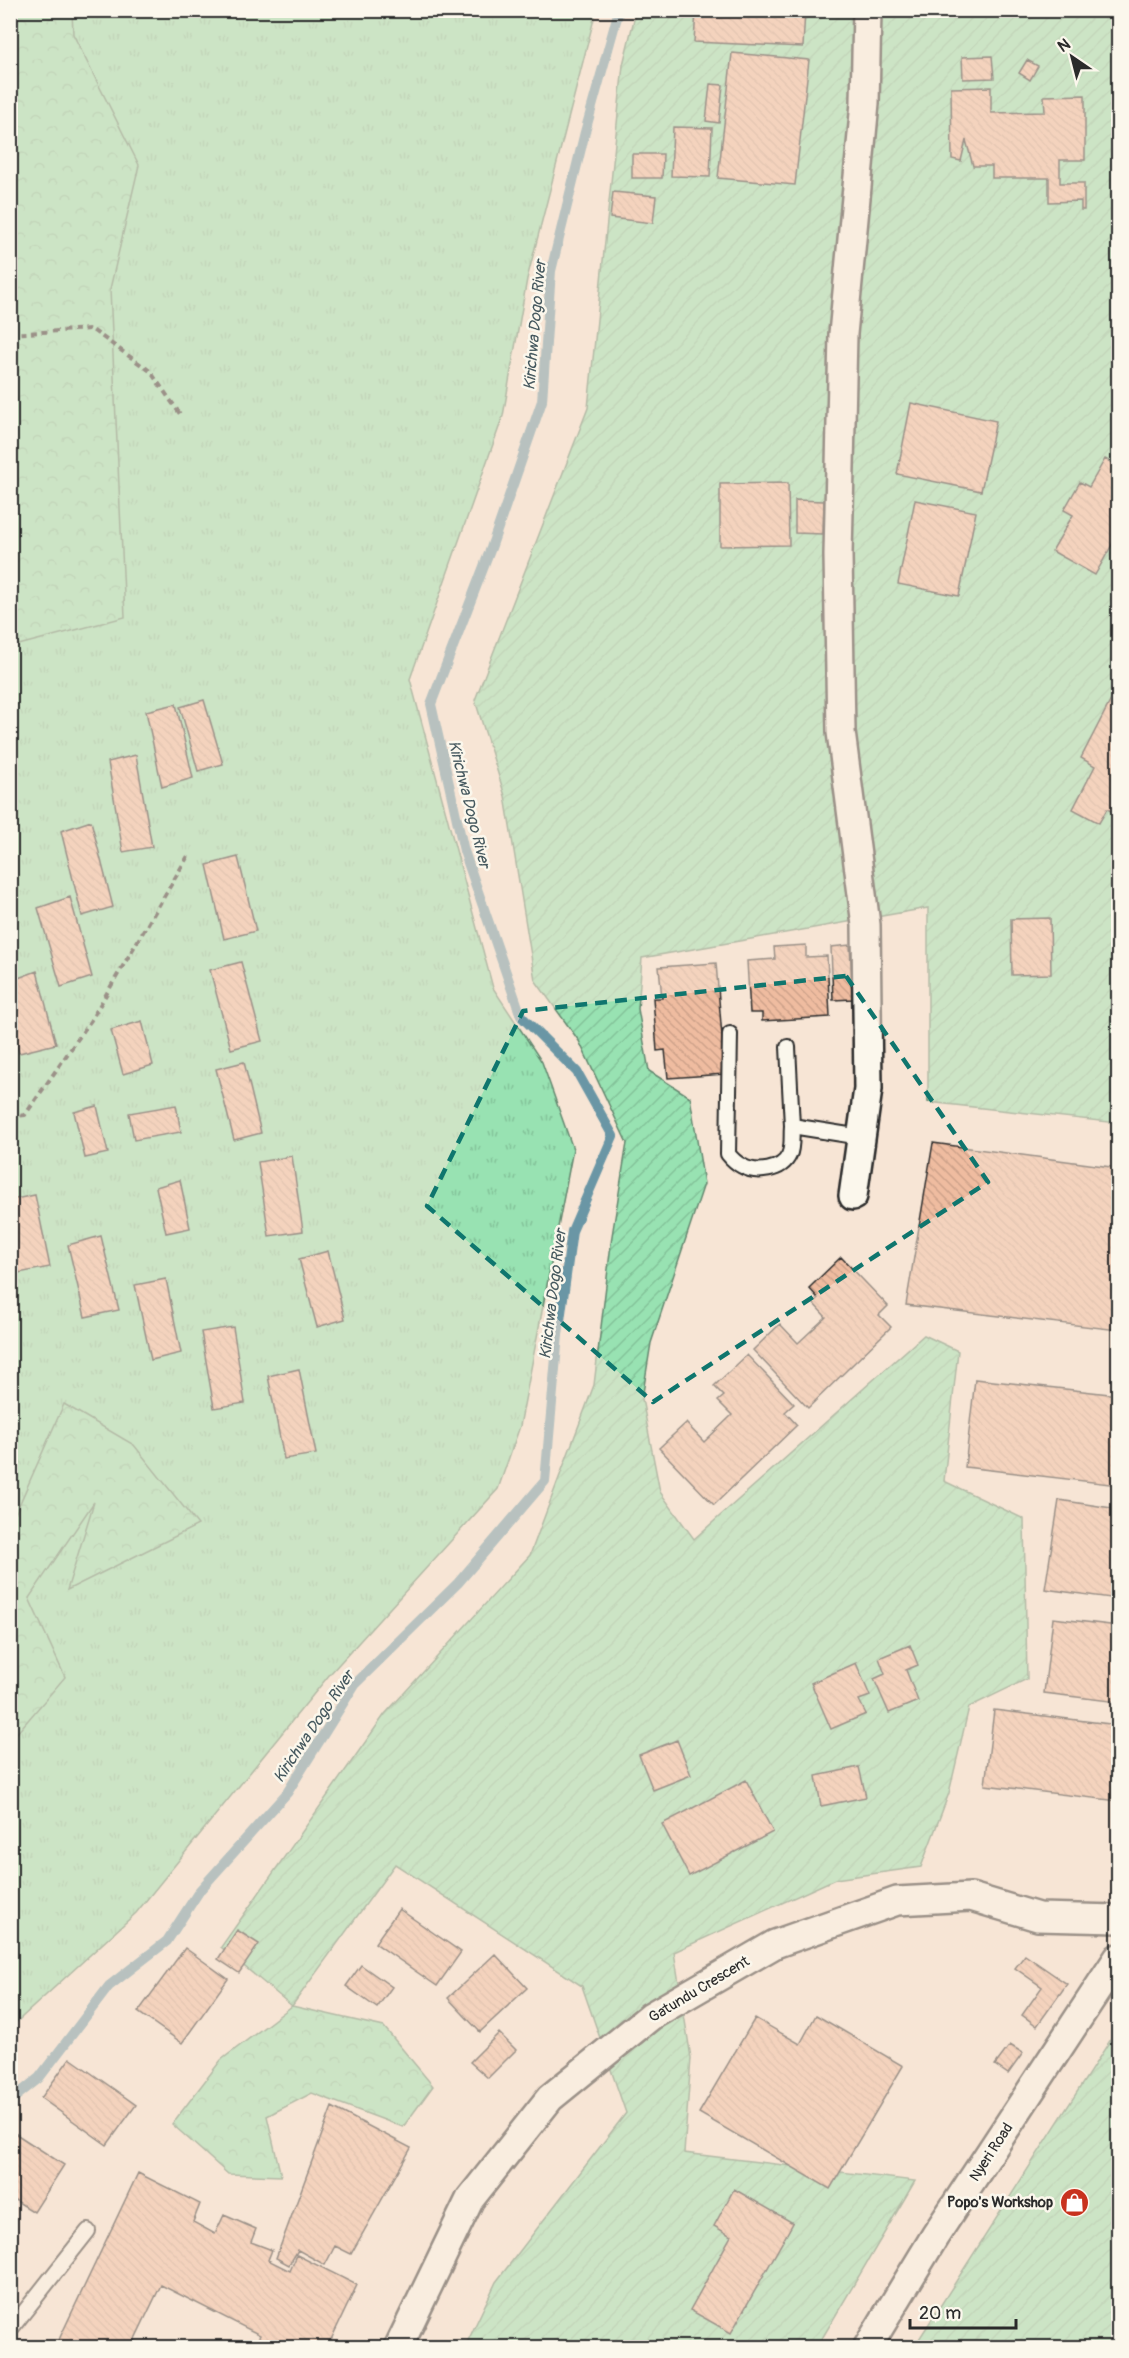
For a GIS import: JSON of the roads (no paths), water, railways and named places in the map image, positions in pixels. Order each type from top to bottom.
[{"type":"street","points":[[853,1196],[868,1089],[866,925],[841,732],[838,555],[843,334],[865,103],[867,10]]},
{"type":"street","name":"Gatundu Crescent","points":[[398,2348],[470,2199],[550,2098],[651,2016],[775,1944],[897,1901],[971,1897],[1038,1917],[1119,1919]]},
{"type":"street","name":"Nyeri Road","points":[[867,2348],[941,2226],[1119,1958]]},
{"type":"lane","points":[[730,1034],[728,1154],[745,1168],[771,1169],[783,1165],[790,1154],[792,1126],[788,1047]]},
{"type":"lane","points":[[792,1126],[861,1137]]},
{"type":"lane","points":[[10,2330],[88,2231]]},
{"type":"waterway","name":"Kirichwa Dogo River","points":[[10,2101],[39,2078],[109,1986],[167,1941],[200,1890],[287,1793],[355,1684],[458,1583],[545,1481],[558,1335],[572,1231],[613,1136],[577,1072],[521,1016],[464,851],[431,704],[491,548],[542,401],[551,271],[585,132],[619,10]]},
{"type":"place","name":"Popo's Workshop","points":[[1074,2202]]}]
